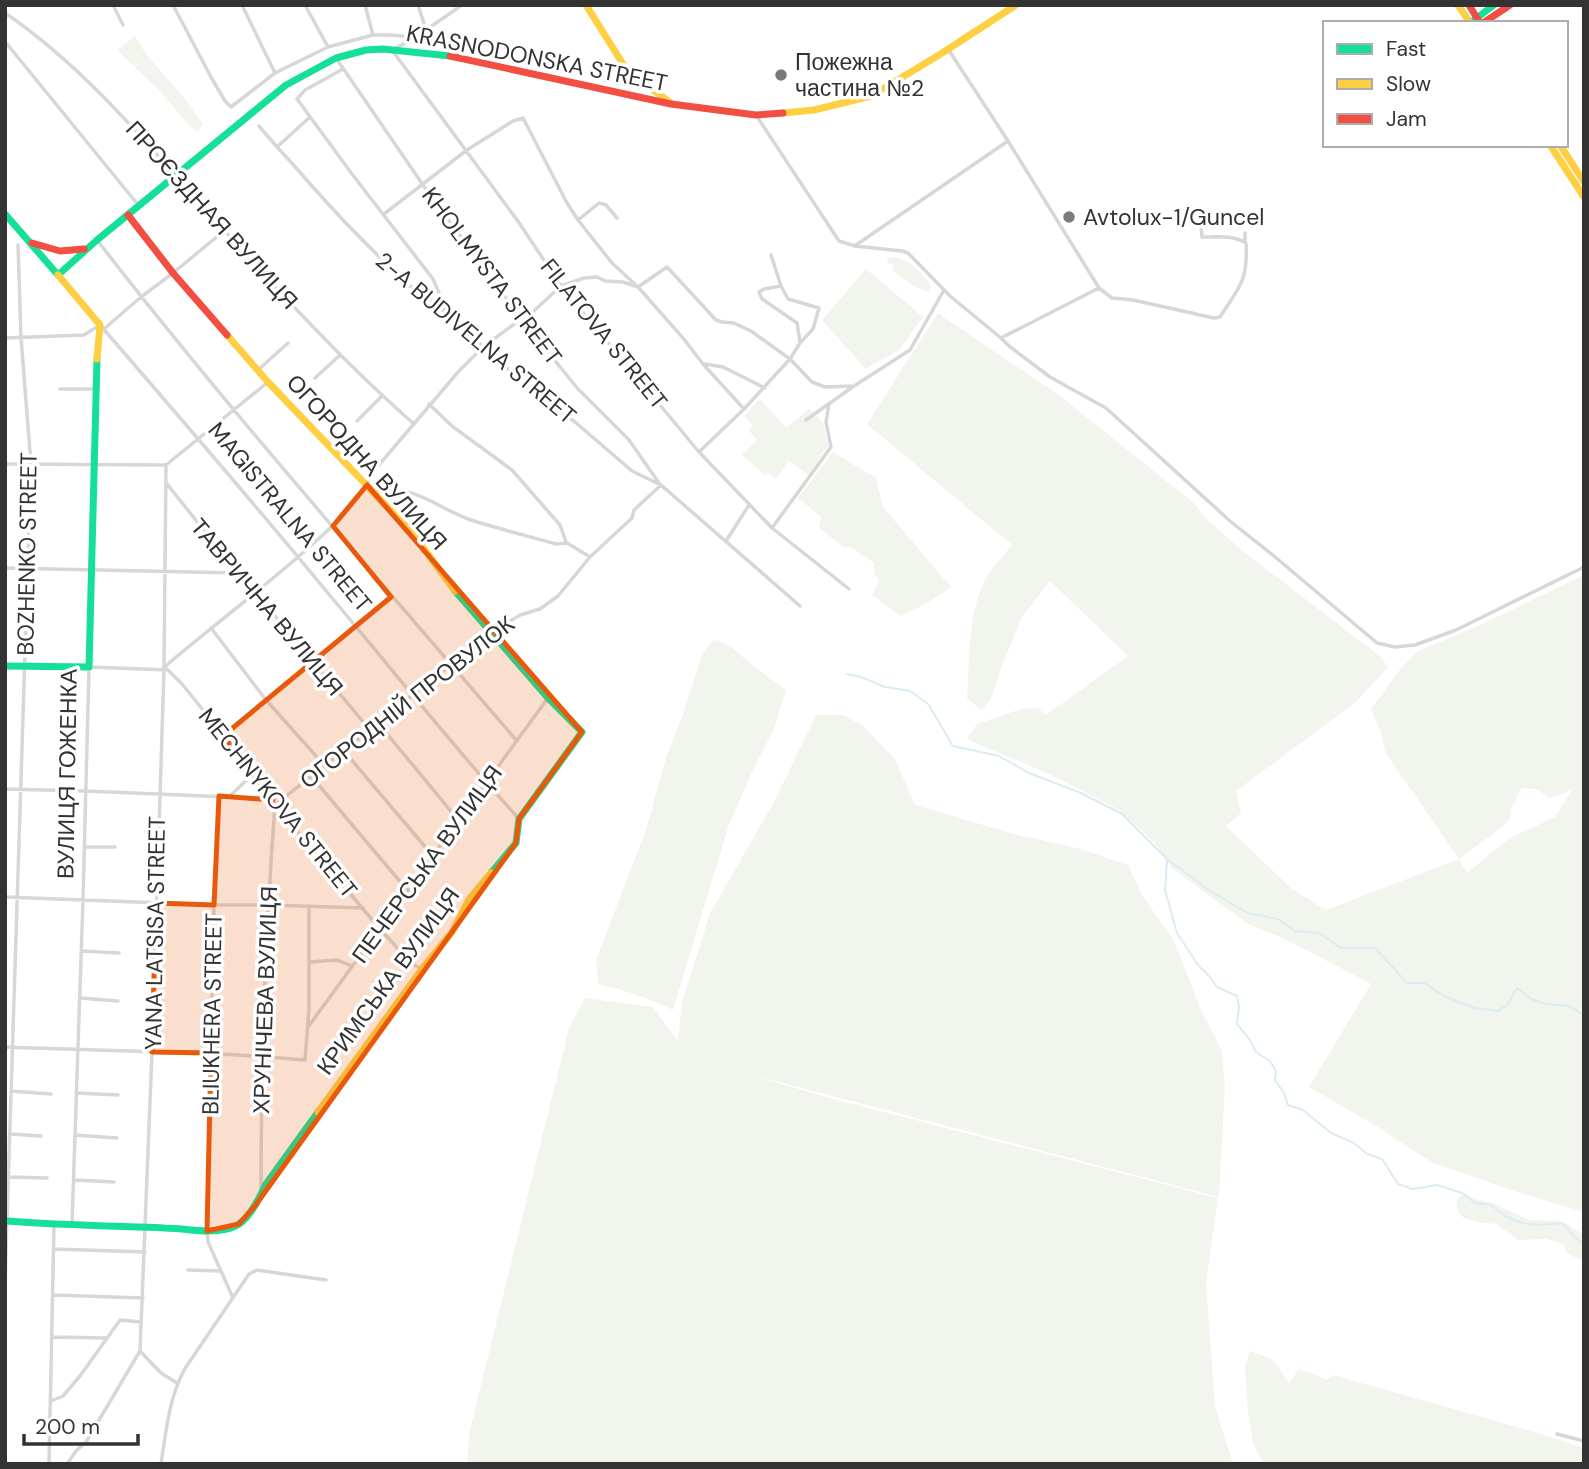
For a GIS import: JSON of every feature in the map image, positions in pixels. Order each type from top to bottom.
[{"type":"street","points":[[113,5],[123,25]]},
{"type":"street","points":[[173,5],[225,101],[231,107],[275,73],[328,47],[373,35],[416,37]]},
{"type":"street","points":[[242,5],[275,73]]},
{"type":"street","points":[[304,5],[328,47]]},
{"type":"street","points":[[365,5],[373,35]]},
{"type":"street","points":[[418,5],[426,30]]},
{"type":"street","points":[[393,50],[462,5]]},
{"type":"street","points":[[586,5],[633,80],[649,87],[671,104]]},
{"type":"street","name":"KRASNODONSKA STREET","points":[[58,275],[87,248],[286,85],[336,58],[366,50],[441,54],[671,104],[756,115],[814,110],[871,96],[1016,5]]},
{"type":"street","points":[[1458,5],[1476,21]]},
{"type":"street","points":[[1469,5],[1477,21]]},
{"type":"street","points":[[1478,21],[1494,5]]},
{"type":"street","points":[[1479,21],[1510,5]]},
{"type":"street","name":"ПРОЄЗДНАЯ ВУЛИЦЯ","points":[[5,13],[84,77],[116,109],[340,355],[414,424]]},
{"type":"street","points":[[7,44],[139,206]]},
{"type":"street","points":[[948,49],[1099,288],[1112,298],[1220,317],[1245,277],[1245,233]]},
{"type":"street","name":"FILATOVA STREET","points":[[393,50],[520,224],[561,286],[699,452],[772,528],[849,589]]},
{"type":"street","name":"KHOLMYSTA STREET","points":[[336,58],[423,185],[522,320],[578,389],[629,440],[661,485]]},
{"type":"street","points":[[343,69],[304,90],[297,99],[433,279],[448,317]]},
{"type":"street","points":[[756,115],[839,240],[855,246],[908,253],[944,290],[1009,346],[1050,377],[1106,408],[1230,521],[1377,643],[1395,647],[1415,645],[1455,630],[1584,567]]},
{"type":"street","points":[[277,147],[310,117]]},
{"type":"street","points":[[384,214],[467,150],[513,121],[523,118],[578,220],[612,262],[638,287],[744,409]]},
{"type":"street","name":"2-A BUDIVELNA STREET","points":[[259,126],[332,209],[409,286],[418,288],[538,396],[575,422],[632,471],[661,485]]},
{"type":"street","points":[[855,246],[1008,141]]},
{"type":"street","points":[[1551,147],[1584,197]]},
{"type":"street","points":[[1561,147],[1584,182]]},
{"type":"street","points":[[578,220],[599,203],[606,205],[617,218]]},
{"type":"street","name":"MAGISTRALNA STREET","points":[[5,214],[199,438],[519,819]]},
{"type":"street","name":"ОГОРОДНА ВУЛИЦЯ","points":[[128,215],[173,273],[268,382],[414,535],[454,590],[548,698],[582,732]]},
{"type":"street","points":[[1201,226],[1202,237],[1238,238],[1246,243]]},
{"type":"street","points":[[5,338],[83,335],[102,327],[224,230]]},
{"type":"street","points":[[97,240],[141,297],[391,597],[517,741]]},
{"type":"street","points":[[29,242],[60,251],[87,248]]},
{"type":"street","name":"BOZHENKO STREET","points":[[5,1283],[31,464],[21,338],[18,245]]},
{"type":"street","points":[[699,452],[765,388],[813,329],[819,308],[788,299],[780,286],[771,255]]},
{"type":"street","points":[[638,287],[667,267],[716,320],[734,323],[751,331],[790,359],[812,382],[825,387],[854,386]]},
{"type":"street","points":[[5,666],[163,669],[333,526],[367,485],[372,473],[429,404],[483,348],[525,319],[561,286],[584,278],[597,277],[638,287]]},
{"type":"street","points":[[780,286],[759,292],[762,299],[797,323],[800,343]]},
{"type":"street","points":[[1001,338],[1099,288]]},
{"type":"street","points":[[806,420],[910,350],[944,290]]},
{"type":"street","name":"ВУЛИЦЯ ГОЖЕНКА","points":[[72,1224],[98,338],[102,327]]},
{"type":"street","points":[[258,370],[288,343]]},
{"type":"street","points":[[315,379],[340,355]]},
{"type":"street","points":[[703,364],[723,367],[765,388]]},
{"type":"street","points":[[5,464],[166,465],[268,382]]},
{"type":"street","points":[[60,389],[97,389]]},
{"type":"street","points":[[357,421],[382,396]]},
{"type":"street","points":[[429,404],[452,426],[512,470],[561,525],[567,543]]},
{"type":"street","points":[[772,528],[831,447],[826,422],[829,404]]},
{"type":"street","name":"YANA LATSISA STREET","points":[[141,1351],[163,669],[166,465]]},
{"type":"street","name":"ТАВРИЧНА ВУЛИЦЯ","points":[[165,482],[369,730]]},
{"type":"street","points":[[661,485],[800,606]]},
{"type":"street","name":"ОГОРОДНІЙ ПРОВУЛОК","points":[[275,805],[450,663],[492,632],[520,615],[540,609],[558,596],[590,557],[632,519],[634,510],[661,485]]},
{"type":"street","points":[[373,492],[409,491],[469,519],[556,544],[567,543],[590,557]]},
{"type":"street","points":[[726,541],[749,505]]},
{"type":"street","points":[[5,568],[238,573]]},
{"type":"street","points":[[223,736],[391,597]]},
{"type":"street","points":[[211,628],[266,700],[325,766]]},
{"type":"street","name":"MECHNYKOVA STREET","points":[[163,669],[168,670],[182,684],[254,773],[275,805],[380,929],[412,964],[422,969]]},
{"type":"street","name":"ПЕЧЕРСЬКА ВУЛИЦЯ","points":[[307,1029],[548,698]]},
{"type":"street","points":[[377,723],[458,821]]},
{"type":"street","name":"КРИМСЬКА ВУЛИЦЯ","points":[[207,1231],[227,1229],[239,1224],[261,1196],[266,1184],[422,969],[452,932],[470,898],[516,842],[519,819],[582,732]]},
{"type":"street","points":[[344,751],[433,856]]},
{"type":"street","points":[[229,797],[254,773]]},
{"type":"street","points":[[312,776],[408,891]]},
{"type":"street","points":[[5,789],[219,796],[268,800],[275,805]]},
{"type":"street","name":"BLIUKHERA STREET","points":[[219,796],[207,1231],[208,1242],[233,1298]]},
{"type":"street","name":"ХРУНІЧЕВА ВУЛИЦЯ","points":[[261,1196],[267,905],[275,805]]},
{"type":"street","points":[[84,846],[115,847]]},
{"type":"street","points":[[5,897],[363,908]]},
{"type":"street","points":[[5,1047],[211,1053],[305,1060],[309,1009],[309,906]]},
{"type":"street","points":[[81,951],[119,953]]},
{"type":"street","points":[[310,962],[337,960],[353,966]]},
{"type":"street","points":[[80,998],[118,1001]]},
{"type":"street","points":[[11,1091],[51,1094]]},
{"type":"street","points":[[76,1093],[118,1095]]},
{"type":"street","points":[[11,1134],[41,1136]]},
{"type":"street","points":[[75,1135],[117,1139]]},
{"type":"street","points":[[9,1177],[47,1178]]},
{"type":"street","points":[[74,1180],[114,1182]]},
{"type":"street","points":[[7,1221],[54,1225],[177,1227],[207,1231]]},
{"type":"street","points":[[49,1464],[54,1225]]},
{"type":"street","points":[[54,1250],[145,1252]]},
{"type":"street","points":[[188,1270],[221,1271]]},
{"type":"street","points":[[161,1464],[177,1383],[248,1273],[257,1270],[326,1280]]},
{"type":"street","points":[[53,1295],[143,1298]]},
{"type":"street","points":[[51,1401],[63,1396],[120,1320],[141,1322]]},
{"type":"street","points":[[52,1337],[106,1338]]},
{"type":"street","points":[[66,1464],[86,1442],[141,1351],[161,1373],[177,1383]]},
{"type":"street","points":[[1557,1434],[1584,1441]]},
{"type":"highlighted area","points":[[367,485],[582,732],[519,819],[516,843],[255,1206],[239,1224],[207,1231],[211,1053],[152,1052],[156,903],[214,905],[219,796],[273,800],[223,736],[391,597],[333,526]]},
{"type":"shaded area","points":[[135,36],[146,54],[203,124],[198,132],[117,50]]},
{"type":"shaded area","points":[[887,258],[906,261],[920,272],[931,287],[929,292],[915,287],[892,270],[894,265],[888,263]]},
{"type":"shaded area","points":[[866,269],[923,317],[900,349],[866,369],[822,320]]},
{"type":"shaded area","points":[[938,313],[1060,396],[1195,504],[1205,518],[1245,553],[1380,656],[1388,667],[1356,702],[1236,791],[1241,813],[1226,826],[1292,889],[1326,910],[1459,859],[1385,752],[1382,735],[1371,709],[1401,668],[1418,651],[1478,626],[1584,575],[1584,1212],[1431,1162],[1309,1087],[1371,984],[1285,939],[1248,924],[1172,868],[1154,842],[1119,810],[1063,781],[967,738],[977,724],[1021,709],[1038,708],[1046,715],[1128,656],[1050,581],[1022,617],[992,696],[982,711],[967,698],[976,604],[990,571],[1012,545],[867,424]],"holes":[[[1522,788],[1535,789],[1549,798],[1572,790],[1555,817],[1508,839],[1467,873],[1459,859],[1510,819],[1511,809]]]},
{"type":"shaded area","points":[[760,399],[786,428],[809,409],[823,422],[828,446],[808,475],[789,461],[776,479],[768,472],[765,475],[742,455],[757,440],[749,431],[753,426],[744,416]]},
{"type":"shaded area","points":[[833,452],[876,478],[883,507],[951,587],[901,616],[872,595],[879,581],[874,573],[874,563],[851,547],[843,547],[819,528],[821,517],[798,498]]},
{"type":"shaded area","points":[[714,639],[730,646],[786,690],[773,731],[729,824],[673,1010],[598,984],[596,960],[646,830],[666,758],[703,652]]},
{"type":"shaded area","points":[[816,715],[844,715],[863,726],[895,759],[915,805],[1014,834],[1081,849],[1128,865],[1142,895],[1174,941],[1201,1010],[1222,1051],[1225,1086],[1219,1197],[744,1073],[830,1098],[1218,1198],[1206,1284],[1215,1407],[1233,1464],[467,1464],[470,1430],[569,1028],[585,998],[653,1007],[680,1044],[678,1041],[682,1003],[710,913],[773,804]]},
{"type":"shaded area","points":[[1465,1193],[1529,1220],[1559,1221],[1569,1225],[1584,1235],[1584,1261],[1570,1255],[1563,1244],[1547,1239],[1518,1240],[1496,1224],[1464,1218],[1458,1212],[1456,1202]]},
{"type":"shaded area","points":[[1250,1351],[1272,1359],[1289,1383],[1299,1369],[1328,1380],[1333,1375],[1584,1448],[1584,1464],[1264,1464],[1253,1443],[1248,1411],[1245,1366]]},
{"type":"waterway","points":[[847,674],[885,687],[910,691],[928,704],[953,746],[999,756],[1029,773],[1081,793],[1122,814],[1167,859],[1213,893],[1248,913],[1278,919],[1295,931],[1319,933],[1341,948],[1375,948],[1407,983],[1424,983],[1444,996],[1474,1008],[1498,1011],[1508,1004],[1517,988],[1531,999],[1545,1004],[1569,1006],[1584,1015]]},
{"type":"waterway","points":[[1167,860],[1165,890],[1177,933],[1198,965],[1217,987],[1237,996],[1237,1024],[1256,1052],[1270,1061],[1276,1071],[1275,1080],[1288,1105],[1303,1110],[1331,1133],[1354,1143],[1367,1154],[1382,1159],[1398,1184],[1413,1189],[1437,1185],[1462,1193],[1475,1203],[1491,1205],[1505,1216],[1522,1223],[1562,1223],[1580,1242],[1584,1242]]},
{"type":"traffic: fast","points":[[1473,21],[1494,5]]},
{"type":"traffic: fast","points":[[5,214],[58,275],[286,85],[336,58],[366,50],[383,49],[450,56]]},
{"type":"traffic: fast","points":[[5,666],[89,667],[97,359]]},
{"type":"traffic: fast","points":[[455,591],[548,698],[582,732],[519,819],[516,843],[491,873]]},
{"type":"traffic: fast","points":[[7,1221],[202,1231],[232,1228],[243,1221],[251,1211],[266,1184],[318,1112]]},
{"type":"traffic: slow","points":[[586,5],[633,80],[649,87],[671,103]]},
{"type":"traffic: slow","points":[[783,113],[814,110],[871,96],[1016,5]]},
{"type":"traffic: slow","points":[[1458,5],[1469,21]]},
{"type":"traffic: slow","points":[[1551,147],[1584,197]]},
{"type":"traffic: slow","points":[[1561,147],[1584,182]]},
{"type":"traffic: slow","points":[[58,275],[100,325],[97,359]]},
{"type":"traffic: slow","points":[[227,335],[268,382],[414,535],[455,591]]},
{"type":"traffic: slow","points":[[318,1112],[452,932],[470,898],[491,873]]},
{"type":"traffic: jam","points":[[1469,5],[1479,21]]},
{"type":"traffic: jam","points":[[1486,21],[1510,5]]},
{"type":"traffic: jam","points":[[450,56],[671,104],[756,115],[783,113]]},
{"type":"traffic: jam","points":[[128,215],[173,273],[227,335]]},
{"type":"traffic: jam","points":[[32,243],[60,251],[84,249]]},
{"type":"place","name":"Пожежна частина №2","points":[[781,75]]},
{"type":"place","name":"Avtolux-1/Guncel","points":[[1069,217]]}]
